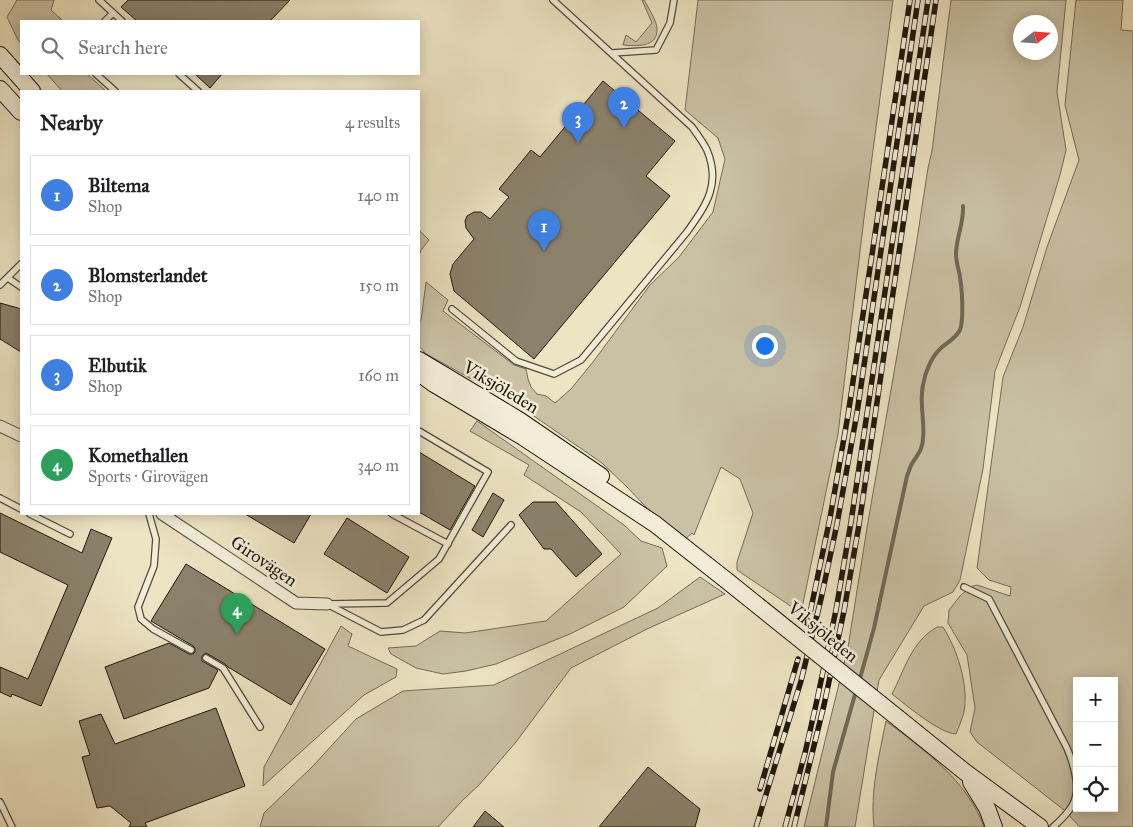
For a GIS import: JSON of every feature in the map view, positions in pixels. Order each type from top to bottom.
[{"type":"main road","points":[[0,55],[31,90]]},
{"type":"main road","points":[[0,90],[20,111]]},
{"type":"main road","name":"Viksjöleden","points":[[420,362],[426,377],[519,420],[582,462],[635,504],[655,524],[965,772],[1040,827]]},
{"type":"main road","name":"Viksjöleden","points":[[965,772],[987,808],[994,827]]},
{"type":"street","points":[[0,426],[20,436]]},
{"type":"street","name":"Girovägen","points":[[166,515],[296,603],[327,604]]},
{"type":"lane","points":[[99,0],[121,20]]},
{"type":"lane","points":[[452,309],[516,361],[554,374],[580,360],[688,232],[703,210],[711,192],[713,171],[706,149],[692,127],[553,0]]},
{"type":"lane","points":[[612,53],[656,50],[670,23],[674,0]]},
{"type":"lane","points":[[106,20],[113,13]]},
{"type":"lane","points":[[97,75],[114,90]]},
{"type":"lane","points":[[180,75],[197,90]]},
{"type":"lane","points":[[0,285],[20,265]]},
{"type":"lane","points":[[8,278],[20,286]]},
{"type":"lane","points":[[420,355],[426,377]]},
{"type":"lane","points":[[327,604],[387,603],[440,559],[488,472],[420,432]]},
{"type":"lane","points":[[0,498],[20,508]]},
{"type":"lane","points":[[32,515],[70,534]]},
{"type":"lane","points":[[149,515],[156,539],[154,566],[138,607],[141,619],[153,629],[191,650]]},
{"type":"lane","points":[[394,515],[448,544]]},
{"type":"lane","points":[[327,604],[381,632],[403,630],[424,620],[511,526]]},
{"type":"lane","points":[[964,587],[989,599],[1067,748],[1074,765],[1076,790],[1073,805],[1053,827]]},
{"type":"lane","points":[[206,658],[223,668],[260,727]]},
{"type":"lane","points":[[0,802],[12,827]]},
{"type":"shaded area","points":[[17,0],[54,0],[51,10],[62,20],[20,20],[20,42],[7,17]]},
{"type":"shaded area","points":[[642,0],[644,0],[657,26],[654,40],[650,43],[634,46],[623,45],[626,35],[636,42],[652,23]]},
{"type":"shaded area","points":[[698,0],[893,0],[838,434],[801,613],[737,570],[737,562],[753,513],[740,479],[721,467],[694,535],[692,533],[684,540],[646,507],[602,463],[512,401],[426,354],[420,347],[420,322],[426,282],[448,300],[443,311],[514,365],[526,369],[531,387],[537,394],[546,396],[555,403],[571,389],[650,285],[679,257],[713,212],[725,159],[718,138],[685,110]]},
{"type":"shaded area","points":[[951,0],[1066,0],[1057,92],[1066,150],[1020,307],[995,371],[983,469],[960,580],[953,592],[924,606],[879,680],[855,827],[804,827],[848,647],[932,151]]},
{"type":"shaded area","points":[[1076,0],[1123,0],[1121,30],[1133,31],[1133,827],[1080,827],[1064,810],[977,742],[970,732],[975,708],[967,655],[948,623],[949,610],[970,587],[977,585],[1010,596],[1011,587],[989,580],[977,568],[1003,377],[1023,327],[1047,247],[1079,160],[1065,105]]},
{"type":"shaded area","points":[[48,75],[88,75],[105,90],[61,90]]},
{"type":"shaded area","points":[[420,231],[429,240],[420,253]]},
{"type":"shaded area","points":[[477,421],[624,525],[641,541],[662,548],[667,566],[624,607],[570,634],[496,664],[443,674],[416,668],[391,654],[388,648],[416,646],[440,631],[465,633],[546,621],[621,554],[581,512],[524,475],[529,465],[470,431]]},
{"type":"shaded area","points":[[700,577],[725,594],[647,629],[571,668],[516,742],[479,785],[438,827],[260,827],[264,813],[312,767],[356,719],[403,691],[494,685],[658,608]]},
{"type":"shaded area","points":[[341,626],[352,634],[348,646],[397,669],[396,677],[364,695],[263,786],[264,767]]},
{"type":"shaded area","points":[[937,627],[943,627],[953,646],[961,668],[965,690],[964,712],[956,734],[932,724],[892,694],[915,648],[928,633]]},
{"type":"shaded area","points":[[886,721],[943,767],[956,781],[977,810],[984,827],[874,827],[874,787]]},
{"type":"building","points":[[128,0],[290,0],[271,20],[136,20],[121,7]]},
{"type":"building","points":[[196,75],[221,75],[210,88]]},
{"type":"building","points":[[603,81],[675,141],[646,176],[670,196],[534,359],[454,291],[450,274],[453,264],[474,239],[466,228],[465,221],[467,216],[474,212],[481,212],[490,219],[509,197],[499,189],[531,150],[540,157]]},
{"type":"building","points":[[0,303],[20,309],[20,351],[0,339]]},
{"type":"building","points":[[420,453],[475,486],[450,530],[420,513]]},
{"type":"building","points":[[493,493],[504,500],[483,537],[472,530]]},
{"type":"building","points":[[533,502],[556,502],[602,554],[576,577],[551,549],[544,549],[519,515]]},
{"type":"building","points":[[0,513],[82,553],[91,529],[112,538],[41,706],[12,694],[11,697],[0,692],[0,667],[28,679],[68,585],[0,552]]},
{"type":"building","points":[[247,515],[310,515],[294,543]]},
{"type":"building","points":[[347,518],[409,557],[387,593],[324,554]]},
{"type":"building","points":[[186,564],[325,649],[291,705],[206,653],[202,656],[202,661],[218,670],[209,688],[124,719],[105,667],[169,643],[189,654],[195,652],[193,646],[151,621]]},
{"type":"building","points":[[216,708],[245,786],[145,823],[147,827],[129,827],[131,823],[110,806],[97,808],[82,757],[90,755],[79,721],[101,714],[115,744]]},
{"type":"building","points":[[648,767],[700,809],[695,827],[599,827]]},
{"type":"building","points":[[485,811],[504,827],[473,827]]},
{"type":"waterway","points":[[859,682],[874,628],[907,476],[922,445],[922,398],[925,375],[934,356],[960,330],[962,312],[961,289],[956,254],[963,206]]},
{"type":"waterway","points":[[826,827],[833,772],[856,691]]},
{"type":"railway","points":[[810,613],[830,518],[848,415],[910,0]]},
{"type":"railway","points":[[756,827],[801,681],[837,524],[857,413],[918,0]]},
{"type":"railway","points":[[785,827],[805,753],[836,610],[851,522],[928,0]]},
{"type":"railway","points":[[794,827],[824,705],[844,611],[859,525],[936,0]]},
{"type":"railway","points":[[760,789],[798,659]]},
{"type":"place","name":"Blomsterlandet","points":[[624,128]]},
{"type":"place","name":"Elbutik","points":[[578,143]]},
{"type":"place","name":"Biltema","points":[[544,251]]},
{"type":"place","name":"Komethallen","points":[[237,634]]}]
